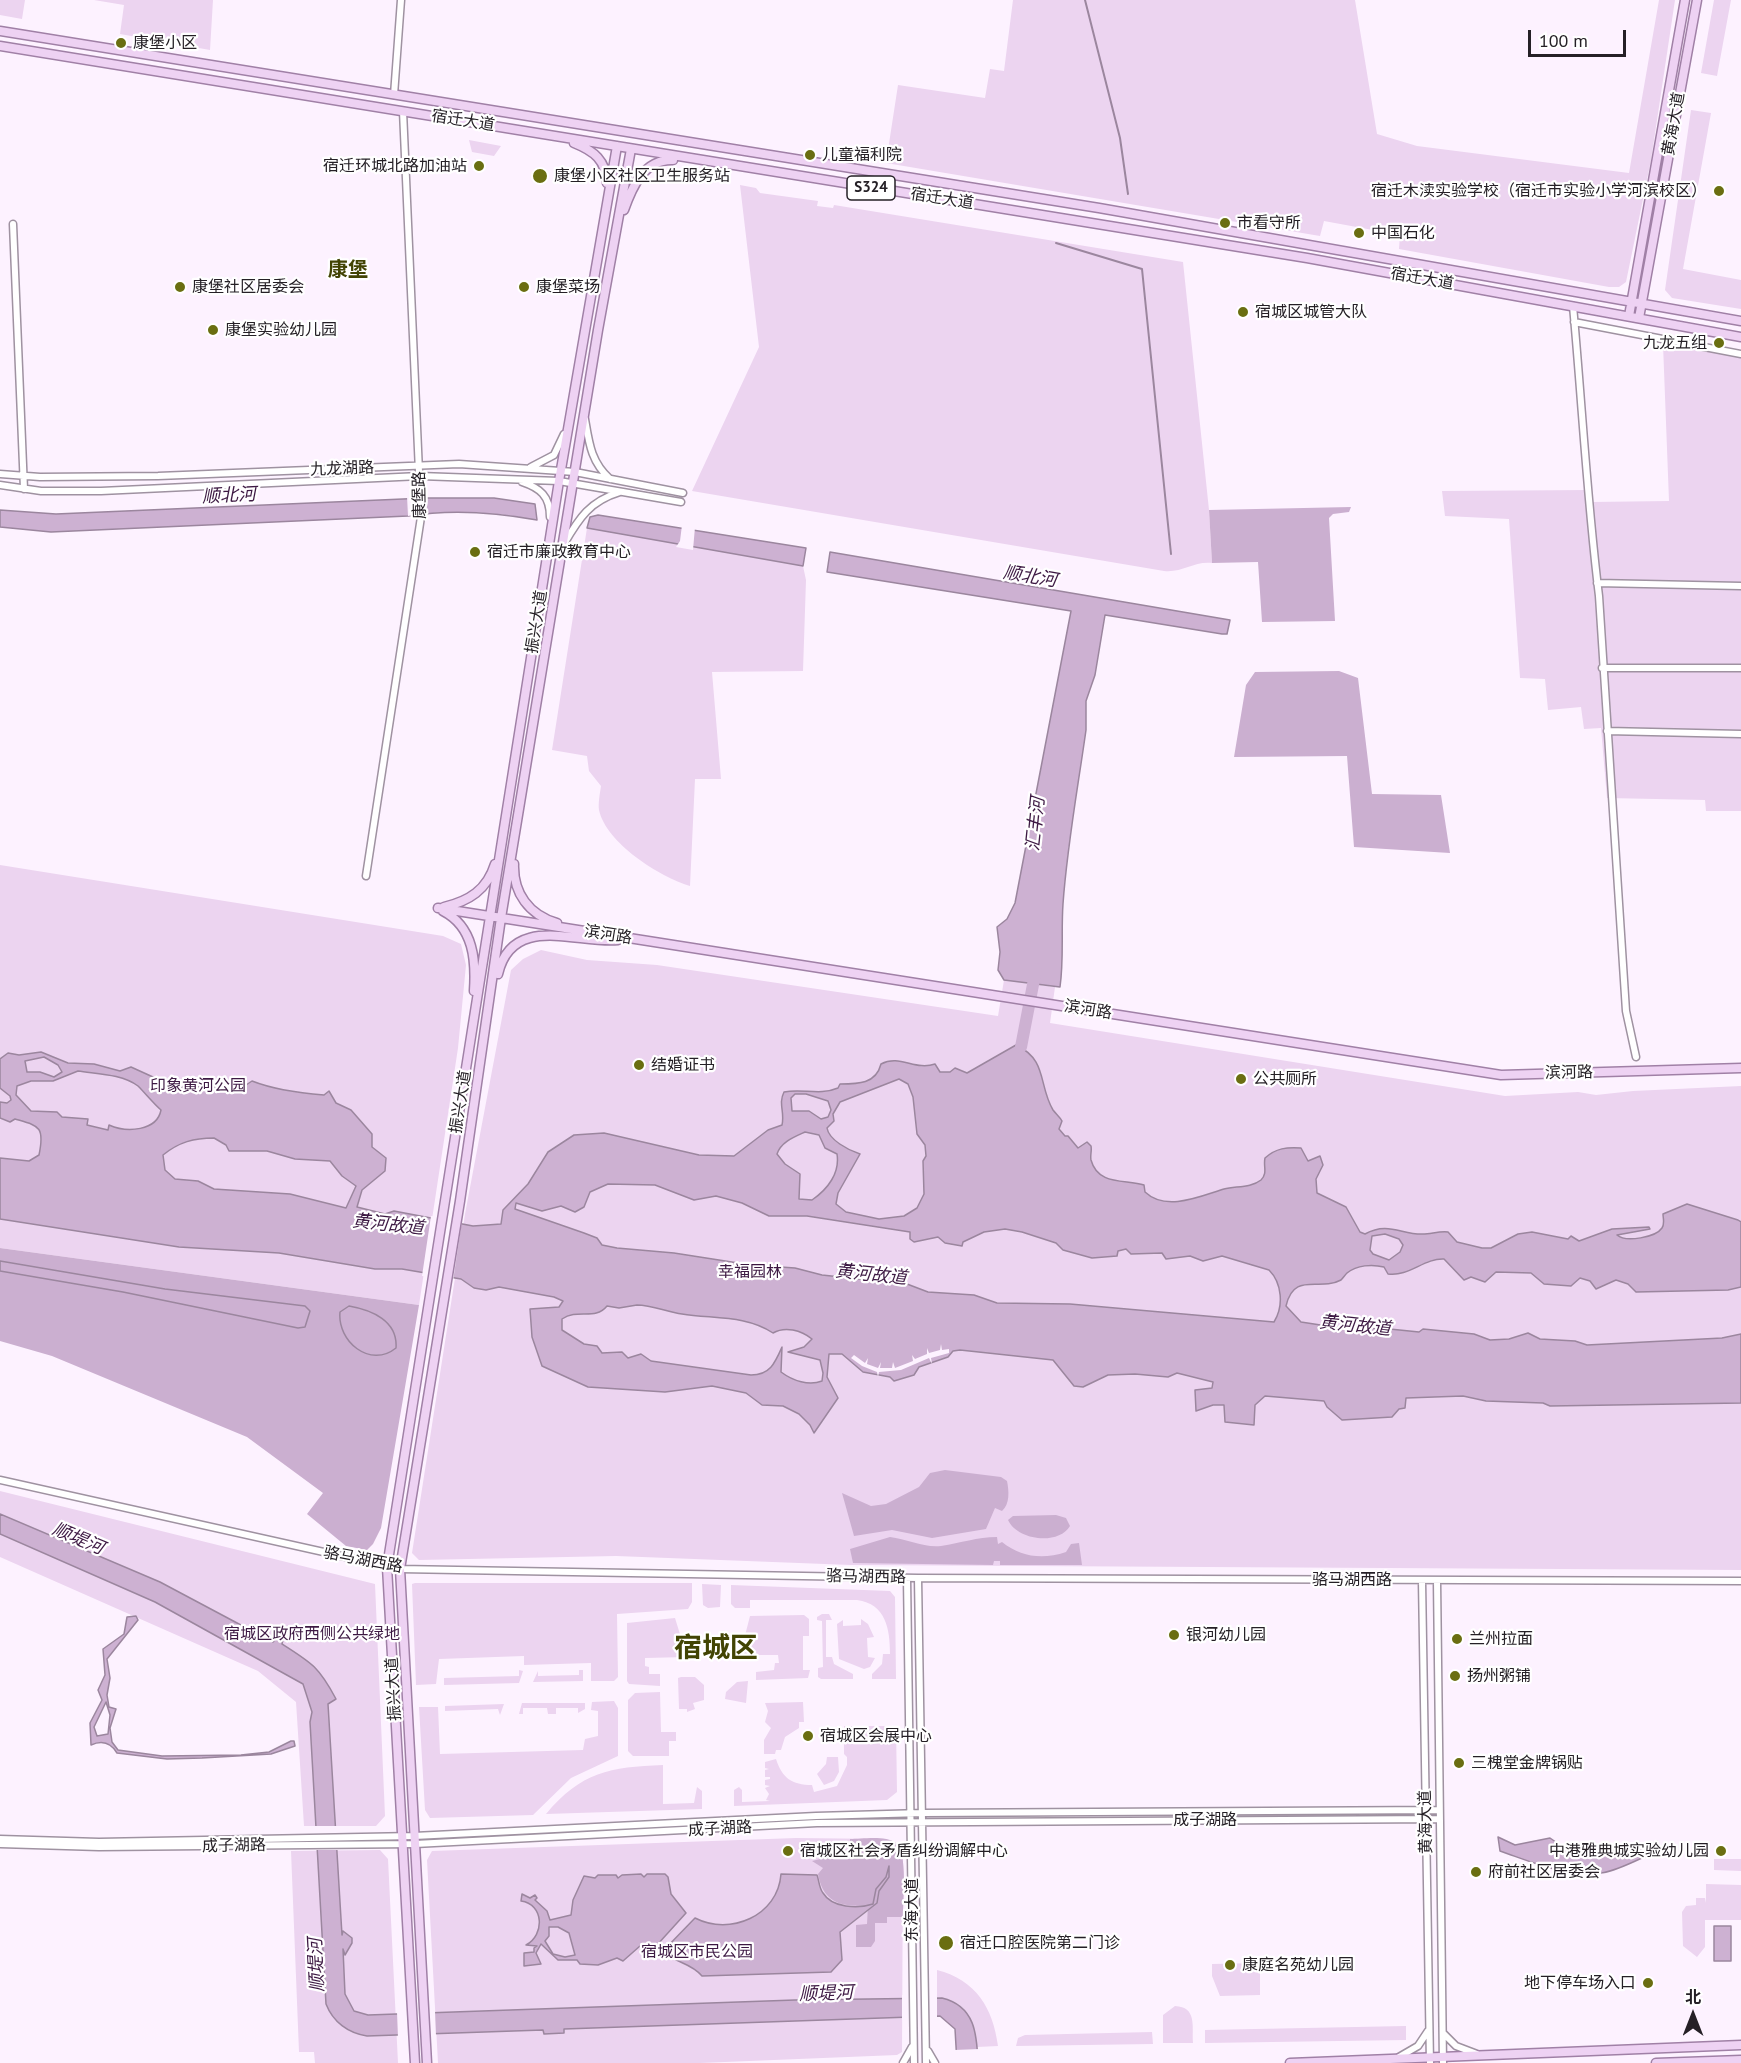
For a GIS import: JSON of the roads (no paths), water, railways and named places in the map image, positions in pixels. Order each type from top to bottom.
[{"type":"main road","name":"黄海大道","points":[[1629,316],[1685,0]]},
{"type":"main road","name":"黄海大道","points":[[1639,318],[1697,0]]},
{"type":"main road","name":"宿迁大道","points":[[0,31],[1098,208],[1741,321]]},
{"type":"main road","name":"宿迁大道","points":[[0,46],[1307,258],[1741,337]]},
{"type":"main road","points":[[542,134],[589,149],[602,161],[607,183],[603,228]]},
{"type":"main road","name":"振兴大道","points":[[415,2060],[387,1567],[561,471],[616,146]]},
{"type":"main road","name":"振兴大道","points":[[427,2063],[399,1569],[459,1201],[501,918],[631,149]]},
{"type":"main road","points":[[615,233],[634,184],[642,173],[666,159],[704,160]]},
{"type":"main road","points":[[438,908],[466,900],[485,885],[491,876],[505,827]]},
{"type":"main road","points":[[516,829],[514,869],[517,886],[530,910],[553,922],[631,938]]},
{"type":"main road","points":[[438,908],[459,923],[474,953],[476,964],[471,1039]]},
{"type":"main road","name":"滨河路","points":[[438,908],[1501,1075],[1741,1068]]},
{"type":"main road","points":[[485,1030],[499,968],[515,945],[540,935],[605,941],[631,938]]},
{"type":"main road","points":[[1290,2063],[1395,2059],[1430,2061],[1741,2045]]},
{"type":"main road","points":[[415,2060],[426,2052]]},
{"type":"main road","points":[[1656,2063],[1741,2060]]},
{"type":"street","points":[[394,95],[401,0]]},
{"type":"street","name":"康堡路","points":[[366,876],[420,533],[420,476],[403,111]]},
{"type":"street","points":[[13,224],[24,489]]},
{"type":"street","points":[[1573,306],[1589,528],[1597,583],[1626,1011],[1636,1057]]},
{"type":"street","points":[[1574,322],[1741,354]]},
{"type":"street","points":[[585,415],[593,457],[598,466],[611,479]]},
{"type":"street","points":[[524,469],[539,465],[555,455],[570,416]]},
{"type":"street","name":"九龙湖路","points":[[0,474],[24,477],[158,476],[459,464],[575,472],[683,494]]},
{"type":"street","name":"九龙湖路","points":[[0,485],[24,489],[101,491],[420,476],[560,481],[681,502]]},
{"type":"street","points":[[512,480],[531,485],[545,495],[550,508],[551,536]]},
{"type":"street","points":[[563,547],[587,509],[604,496],[624,491]]},
{"type":"street","points":[[1597,583],[1741,586]]},
{"type":"street","points":[[1602,668],[1741,669]]},
{"type":"street","points":[[1607,731],[1741,734]]},
{"type":"street","name":"骆马湖西路","points":[[0,1480],[399,1569],[907,1578],[1741,1581]]},
{"type":"street","name":"东海大道","points":[[907,1578],[914,2063]]},
{"type":"street","name":"东海大道","points":[[918,1578],[926,2063]]},
{"type":"street","name":"黄海大道","points":[[1422,1581],[1430,2061]]},
{"type":"street","name":"黄海大道","points":[[1437,1581],[1443,2060]]},
{"type":"street","name":"成子湖路","points":[[415,1840],[923,1813],[1439,1810]]},
{"type":"street","name":"成子湖路","points":[[0,1839],[99,1842],[357,1837],[415,1840],[817,1823],[1439,1819]]},
{"type":"street","name":"成子湖路","points":[[0,1844],[99,1847],[357,1845],[403,1840]]},
{"type":"street","points":[[1395,2059],[1418,2046],[1429,2028]]},
{"type":"street","points":[[1442,2030],[1450,2043],[1486,2058]]},
{"type":"street","points":[[903,2063],[908,2059],[913,2037]]},
{"type":"street","points":[[925,2039],[931,2058],[936,2063]]},
{"type":"water","points":[[426,498],[494,498],[535,504],[537,520],[489,513],[456,512],[51,532],[0,527],[0,510],[56,514]]},
{"type":"water","points":[[598,515],[806,548],[803,566],[587,528],[590,517]]},
{"type":"water","points":[[830,552],[1230,620],[1227,634],[1222,634],[1105,615],[1095,675],[1086,701],[1086,730],[1070,838],[1062,914],[1060,987],[1004,980],[998,970],[1000,952],[997,927],[1007,919],[1015,903],[1071,611],[827,572]]},
{"type":"water","name":"黄河故道","points":[[1016,1045],[1026,1051],[1038,1066],[1048,1101],[1062,1121],[1059,1129],[1065,1136],[1068,1136],[1078,1148],[1087,1142],[1091,1146],[1091,1160],[1100,1174],[1106,1178],[1144,1185],[1145,1192],[1163,1201],[1184,1201],[1224,1189],[1253,1184],[1263,1177],[1265,1158],[1269,1155],[1286,1148],[1301,1148],[1308,1161],[1320,1156],[1323,1165],[1316,1179],[1317,1193],[1346,1207],[1360,1232],[1365,1234],[1381,1229],[1415,1234],[1448,1232],[1457,1242],[1491,1248],[1518,1234],[1532,1232],[1568,1239],[1571,1236],[1579,1241],[1612,1229],[1649,1227],[1650,1229],[1617,1235],[1627,1239],[1641,1238],[1654,1234],[1662,1228],[1663,1214],[1687,1204],[1738,1220],[1741,1222],[1741,1287],[1728,1290],[1636,1292],[1628,1284],[1616,1280],[1596,1289],[1590,1281],[1580,1278],[1571,1286],[1544,1284],[1531,1273],[1496,1272],[1485,1282],[1471,1277],[1464,1280],[1444,1259],[1437,1259],[1396,1274],[1388,1274],[1384,1267],[1370,1265],[1360,1267],[1351,1270],[1341,1280],[1333,1283],[1308,1284],[1295,1289],[1286,1306],[1301,1322],[1353,1330],[1380,1328],[1419,1332],[1423,1329],[1474,1334],[1490,1340],[1509,1339],[1528,1333],[1540,1339],[1575,1341],[1587,1345],[1722,1338],[1741,1334],[1741,1403],[1550,1406],[1543,1403],[1486,1401],[1463,1396],[1406,1398],[1405,1408],[1399,1409],[1392,1417],[1342,1420],[1327,1407],[1324,1401],[1265,1396],[1255,1405],[1254,1425],[1225,1422],[1224,1405],[1213,1405],[1196,1411],[1195,1390],[1212,1388],[1213,1382],[1177,1373],[1168,1377],[1135,1374],[1108,1375],[1083,1387],[1074,1386],[1053,1360],[960,1350],[953,1351],[948,1357],[919,1367],[914,1375],[894,1381],[890,1377],[863,1372],[842,1354],[829,1354],[827,1377],[838,1398],[814,1433],[810,1425],[799,1414],[783,1406],[762,1405],[746,1393],[712,1386],[665,1392],[588,1387],[542,1366],[532,1337],[530,1309],[559,1307],[563,1301],[554,1297],[499,1287],[486,1290],[474,1288],[461,1279],[402,1269],[375,1269],[279,1253],[179,1247],[0,1219],[0,1158],[29,1161],[39,1155],[41,1138],[35,1126],[15,1119],[10,1122],[0,1118],[0,1102],[7,1103],[11,1100],[10,1096],[0,1088],[0,1059],[8,1053],[19,1055],[41,1052],[68,1063],[94,1064],[120,1071],[131,1067],[175,1087],[215,1087],[229,1084],[240,1089],[252,1081],[296,1092],[324,1095],[329,1091],[336,1103],[351,1110],[372,1134],[372,1147],[386,1158],[385,1171],[362,1190],[357,1207],[385,1214],[394,1211],[473,1226],[501,1224],[503,1210],[528,1184],[548,1152],[574,1135],[604,1133],[699,1155],[734,1156],[768,1130],[782,1125],[784,1092],[824,1091],[838,1088],[840,1084],[865,1081],[875,1076],[881,1064],[888,1061],[901,1061],[921,1066],[935,1064],[940,1072],[950,1072],[955,1068],[967,1073]],"holes":[[[44,1057],[58,1065],[62,1072],[54,1077],[40,1072],[27,1072],[25,1061]],[[78,1071],[117,1077],[138,1086],[161,1110],[154,1122],[148,1126],[124,1129],[109,1125],[108,1130],[87,1125],[88,1119],[62,1117],[57,1112],[31,1111],[16,1095],[17,1086],[31,1081],[53,1081]],[[899,1079],[908,1084],[913,1097],[917,1134],[925,1145],[926,1156],[923,1161],[924,1194],[917,1208],[904,1216],[879,1219],[846,1212],[836,1204],[838,1193],[860,1154],[831,1137],[827,1128],[834,1121],[833,1114],[840,1102]],[[795,1094],[806,1094],[828,1101],[831,1110],[828,1117],[821,1119],[809,1111],[792,1111],[791,1098]],[[805,1132],[819,1135],[825,1148],[837,1154],[837,1168],[832,1180],[812,1200],[799,1199],[800,1174],[785,1164],[777,1154],[785,1143]],[[214,1138],[226,1145],[229,1151],[267,1151],[295,1159],[330,1161],[342,1176],[356,1186],[346,1208],[290,1194],[214,1189],[198,1181],[175,1179],[165,1170],[163,1155],[181,1144]],[[608,1184],[655,1185],[694,1200],[716,1196],[742,1203],[769,1216],[807,1216],[910,1232],[910,1239],[914,1242],[938,1237],[945,1243],[962,1246],[963,1242],[984,1232],[1005,1229],[1056,1243],[1063,1250],[1092,1258],[1117,1256],[1118,1251],[1126,1249],[1131,1254],[1162,1253],[1166,1259],[1190,1256],[1203,1261],[1222,1256],[1269,1270],[1277,1281],[1280,1302],[1274,1322],[1070,1304],[997,1303],[974,1295],[928,1292],[907,1284],[822,1275],[795,1268],[751,1265],[674,1253],[617,1248],[602,1245],[597,1238],[515,1209],[516,1203],[542,1211],[561,1206],[575,1212],[584,1207],[590,1192]],[[1385,1234],[1399,1239],[1403,1245],[1400,1252],[1389,1260],[1373,1254],[1370,1250],[1372,1236]],[[643,1305],[682,1314],[741,1320],[773,1333],[788,1329],[798,1331],[812,1339],[804,1347],[788,1352],[820,1360],[822,1381],[801,1382],[781,1372],[782,1347],[771,1367],[763,1373],[751,1375],[651,1361],[641,1354],[628,1358],[622,1352],[602,1353],[597,1346],[584,1344],[562,1330],[562,1319],[574,1314],[592,1314],[607,1306],[619,1308]]]},
{"type":"water","points":[[0,1261],[165,1289],[305,1306],[310,1311],[305,1327],[298,1328],[123,1292],[0,1271]]},
{"type":"water","points":[[349,1306],[366,1310],[382,1318],[393,1331],[396,1348],[386,1354],[376,1355],[357,1349],[344,1333],[340,1323],[340,1312]]},
{"type":"water","points":[[0,1514],[160,1582],[254,1632],[259,1630],[273,1642],[278,1636],[273,1633],[277,1626],[284,1635],[282,1644],[308,1661],[325,1680],[336,1699],[328,1704],[342,1935],[343,1931],[352,1938],[352,1943],[345,1955],[343,1949],[345,1994],[354,2011],[368,2015],[795,2000],[942,1998],[953,2002],[968,2014],[975,2032],[978,2063],[957,2063],[955,2029],[940,2016],[564,2029],[564,2033],[544,2034],[543,2030],[367,2036],[342,2026],[326,2004],[310,1722],[312,1712],[303,1684],[155,1602],[0,1534]]},
{"type":"water","points":[[136,1616],[138,1620],[107,1659],[110,1678],[107,1695],[109,1707],[116,1709],[110,1728],[112,1742],[118,1750],[162,1756],[241,1755],[269,1752],[291,1741],[294,1741],[295,1746],[271,1754],[167,1759],[117,1753],[109,1745],[102,1743],[91,1745],[90,1723],[102,1700],[98,1690],[105,1675],[103,1649],[124,1634],[127,1617]],"holes":[[[106,1702],[110,1715],[108,1734],[97,1736],[94,1727]]]},
{"type":"water","points":[[1498,1837],[1515,1845],[1550,1838],[1573,1854],[1588,1846],[1604,1851],[1625,1844],[1643,1849],[1657,1841],[1658,1852],[1607,1872],[1574,1873],[1549,1868],[1500,1851]]},
{"type":"water","points":[[889,1866],[889,1877],[879,1891],[877,1903],[840,1932],[842,1960],[831,1972],[702,1976],[663,1951],[695,1918],[723,1925],[750,1919],[771,1901],[778,1889],[781,1874],[817,1875],[823,1893],[832,1902],[846,1906],[860,1906],[873,1904],[876,1889],[886,1877]]},
{"type":"water","points":[[641,1874],[644,1877],[647,1874],[665,1874],[668,1877],[671,1894],[686,1913],[657,1945],[640,1946],[623,1961],[617,1958],[598,1965],[580,1964],[577,1960],[558,1960],[541,1944],[536,1953],[541,1964],[524,1966],[524,1953],[534,1952],[537,1946],[526,1945],[536,1934],[539,1920],[534,1908],[529,1903],[521,1901],[522,1894],[530,1898],[535,1895],[537,1898],[535,1900],[547,1911],[550,1920],[571,1915],[573,1900],[584,1876],[595,1878],[598,1875],[616,1875],[618,1878],[622,1875]],"holes":[[[549,1927],[558,1927],[569,1933],[575,1955],[565,1957],[553,1954],[545,1941],[549,1936]]]},
{"type":"water","points":[[1714,1926],[1731,1926],[1731,1961],[1714,1961]]},
{"type":"waterway","points":[[1085,0],[1120,138],[1128,194]]},
{"type":"waterway","points":[[1056,243],[1142,269],[1171,554]]},
{"type":"waterway","name":"汇丰河","points":[[1021,1047],[1036,969]]},
{"type":"place","name":"康堡小区","points":[[121,43]]},
{"type":"place","name":"儿童福利院","points":[[810,155]]},
{"type":"place","name":"宿迁环城北路加油站","points":[[479,166]]},
{"type":"place","name":"康堡小区社区卫生服务站","points":[[540,176]]},
{"type":"place","name":"宿迁木渎实验学校（宿迁市实验小学河滨校区）","points":[[1719,191]]},
{"type":"place","name":"市看守所","points":[[1225,223]]},
{"type":"place","name":"中国石化","points":[[1359,233]]},
{"type":"place","name":"康堡社区居委会","points":[[180,287]]},
{"type":"place","name":"康堡菜场","points":[[524,287]]},
{"type":"place","name":"宿城区城管大队","points":[[1243,312]]},
{"type":"place","name":"康堡实验幼儿园","points":[[213,330]]},
{"type":"place","name":"九龙五组","points":[[1719,343]]},
{"type":"place","name":"宿迁市廉政教育中心","points":[[475,552]]},
{"type":"place","name":"结婚证书","points":[[639,1065]]},
{"type":"place","name":"公共厕所","points":[[1241,1079]]},
{"type":"place","name":"银河幼儿园","points":[[1174,1635]]},
{"type":"place","name":"兰州拉面","points":[[1457,1639]]},
{"type":"place","name":"扬州粥铺","points":[[1455,1676]]},
{"type":"place","name":"宿城区会展中心","points":[[808,1736]]},
{"type":"place","name":"三槐堂金牌锅贴","points":[[1459,1763]]},
{"type":"place","name":"宿城区社会矛盾纠纷调解中心","points":[[788,1851]]},
{"type":"place","name":"中港雅典城实验幼儿园","points":[[1721,1851]]},
{"type":"place","name":"府前社区居委会","points":[[1476,1872]]},
{"type":"place","name":"宿迁口腔医院第二门诊","points":[[946,1943]]},
{"type":"place","name":"康庭名苑幼儿园","points":[[1230,1965]]},
{"type":"place","name":"地下停车场入口","points":[[1648,1983]]},
{"type":"district","name":"康堡","points":[[348,270]]},
{"type":"district","name":"宿城区","points":[[716,1649]]},
{"type":"water label","name":"顺北河","points":[[229,496]]},
{"type":"water label","name":"顺北河","points":[[1030,577]]},
{"type":"water label","name":"顺堤河","points":[[78,1539]]},
{"type":"water label","name":"顺堤河","points":[[317,1965]]},
{"type":"water label","name":"顺堤河","points":[[826,1994]]},
{"type":"park label","name":"印象黄河公园","points":[[198,1086]]},
{"type":"park label","name":"幸福园林","points":[[750,1272]]},
{"type":"park label","name":"宿城区政府西侧公共绿地","points":[[312,1634]]},
{"type":"park label","name":"宿城区市民公园","points":[[697,1952]]}]
